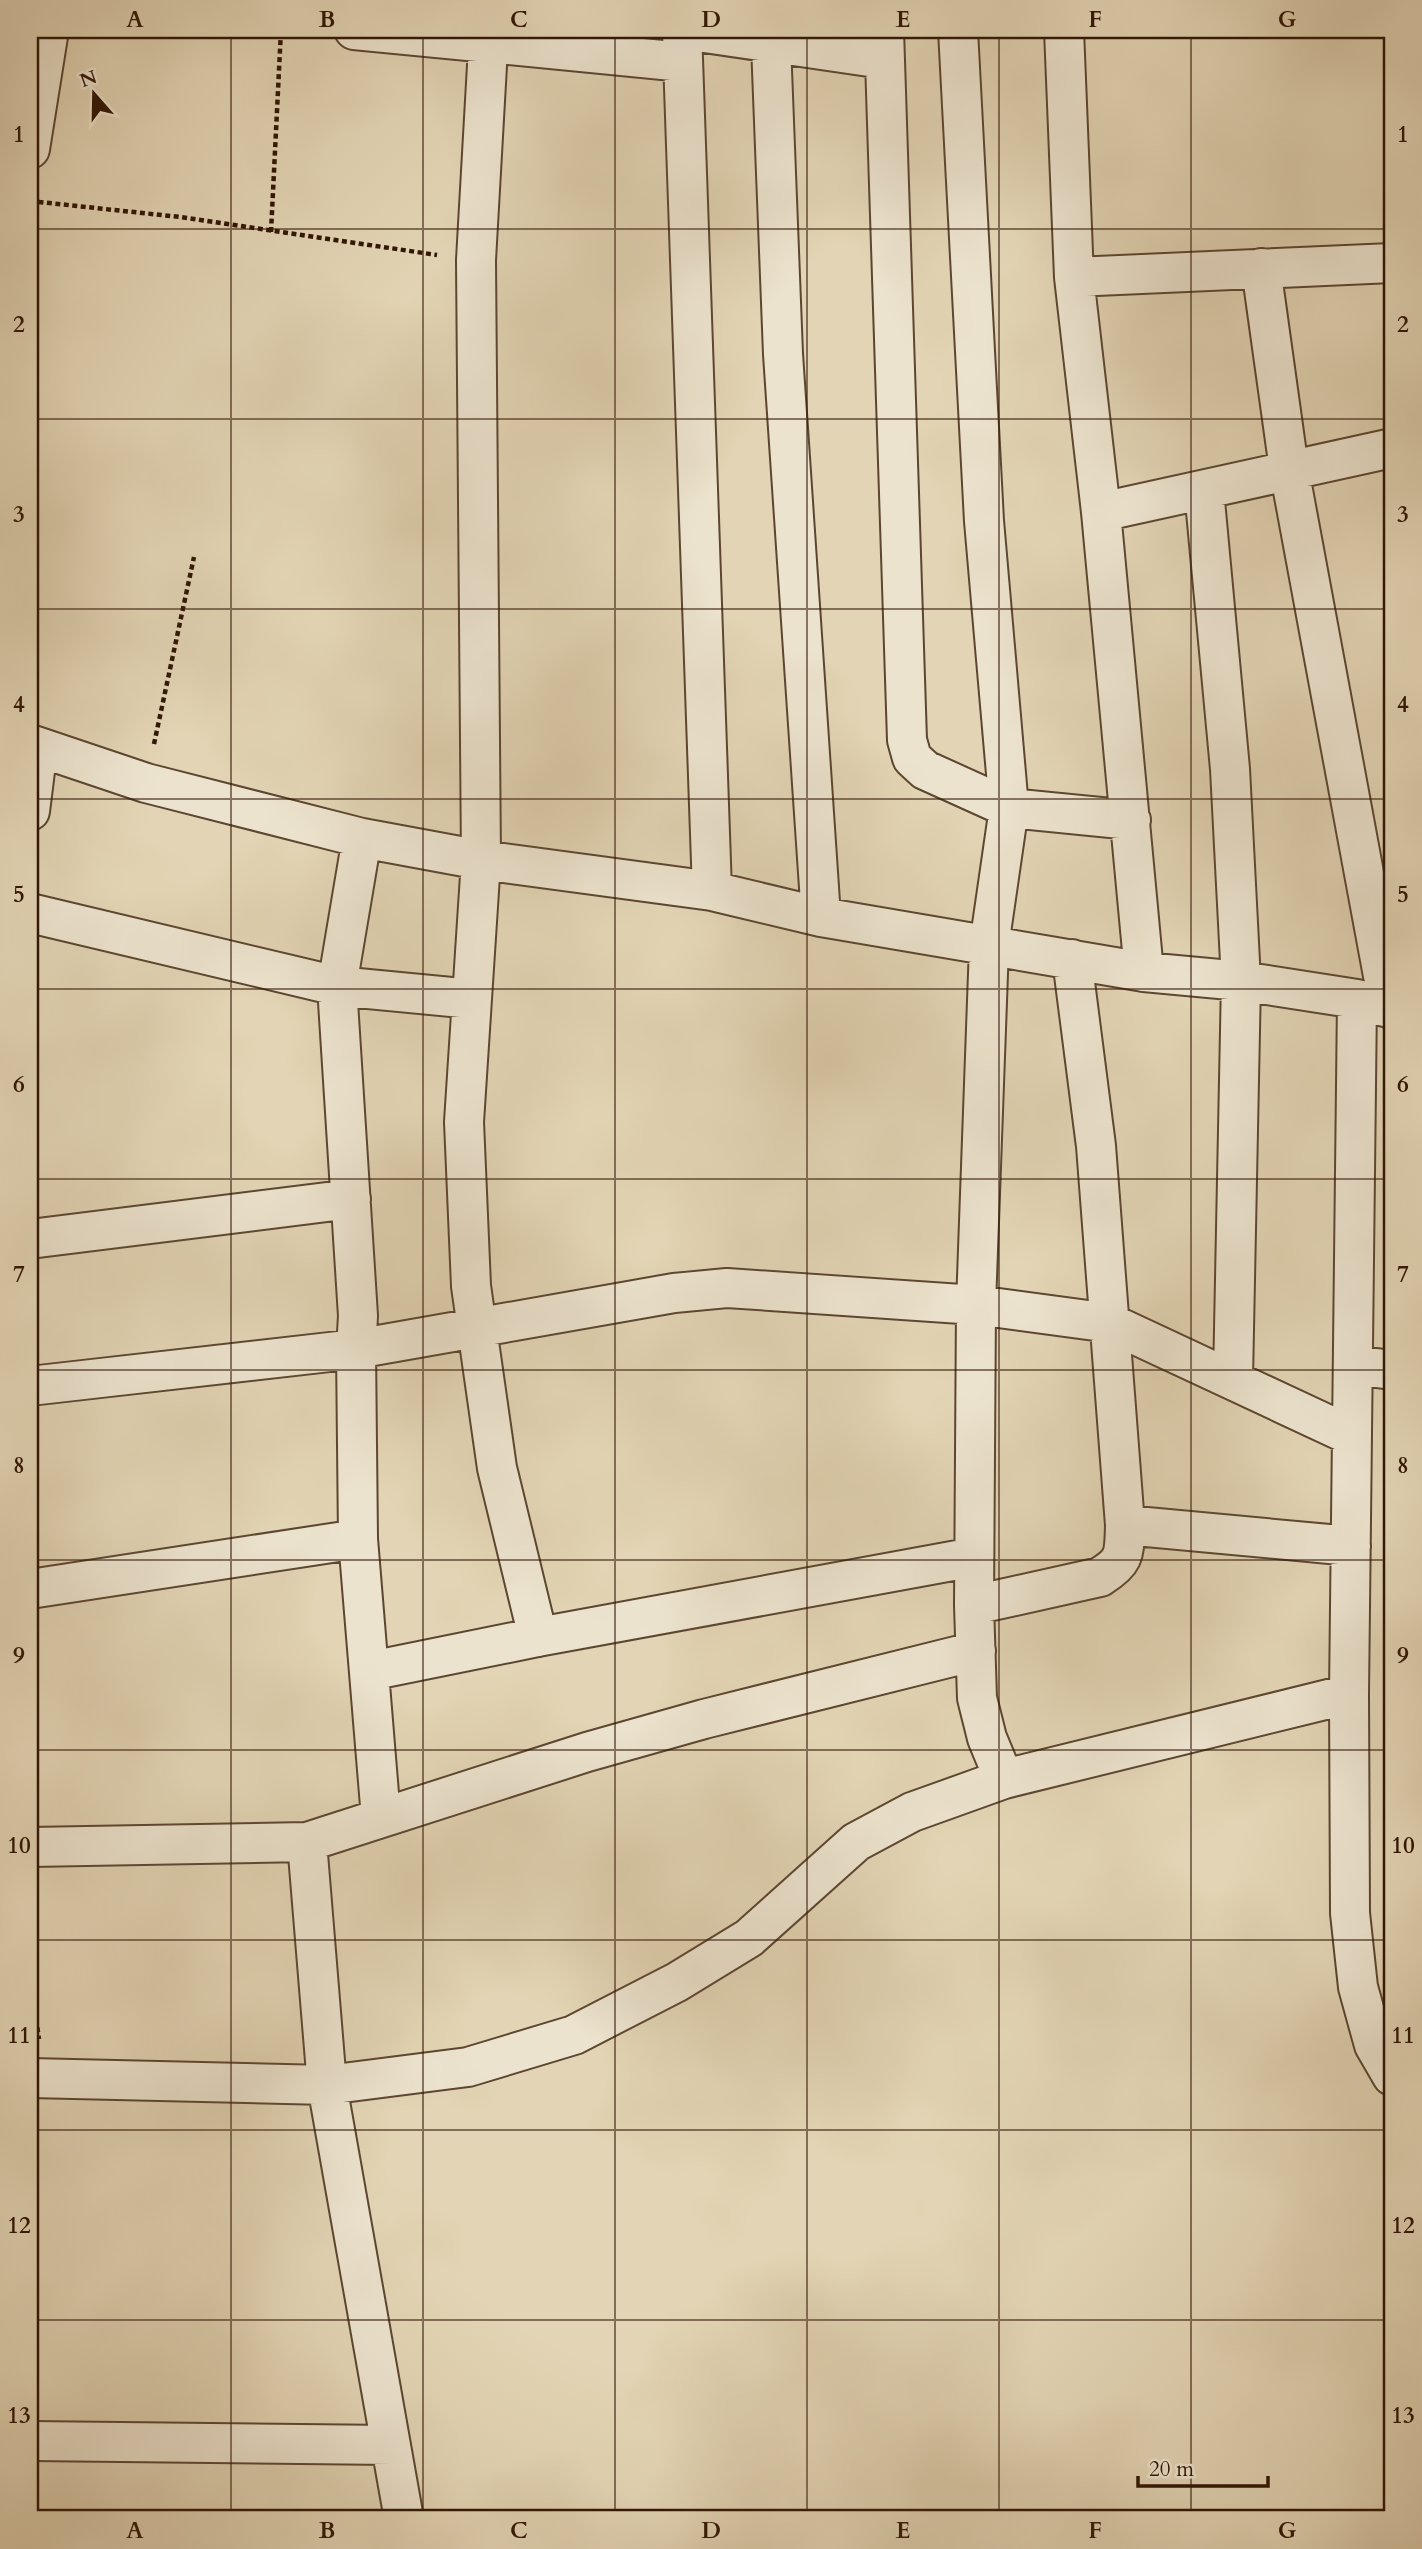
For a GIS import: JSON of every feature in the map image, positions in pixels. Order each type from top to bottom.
[{"type":"street","points":[[30,149],[49,30]]},
{"type":"street","points":[[354,30],[771,44],[884,44],[907,740],[912,758],[925,770],[1009,808],[1131,820]]},
{"type":"street","points":[[958,30],[984,520],[1009,808],[989,946],[976,1305],[974,1557],[977,1698],[987,1738],[1004,1779]]},
{"type":"street","points":[[1064,30],[1074,277],[1101,512],[1144,972]]},
{"type":"street","points":[[488,36],[476,260],[481,860],[464,1122],[471,1286],[497,1468],[538,1637]]},
{"type":"street","points":[[683,40],[712,891]]},
{"type":"street","points":[[771,44],[783,354],[821,916]]},
{"type":"street","points":[[1074,277],[1392,263]]},
{"type":"street","points":[[1261,268],[1289,469],[1379,1005],[1353,1365],[1349,1694],[1350,1913],[1358,1987],[1386,2053]]},
{"type":"street","points":[[1101,512],[1204,491],[1289,469],[1392,449]]},
{"type":"street","points":[[1204,491],[1230,769],[1241,981],[1233,1379]]},
{"type":"street","points":[[30,811],[34,746],[146,783],[362,838],[481,860],[712,891],[821,916],[1144,972],[1241,981],[1379,1005]]},
{"type":"street","points":[[362,838],[337,986],[358,1316],[358,1539],[380,1818]]},
{"type":"street","points":[[30,913],[337,986],[472,999]]},
{"type":"street","points":[[974,1605],[1101,1577],[1116,1567],[1124,1555],[1125,1525],[1096,1146],[1072,959]]},
{"type":"street","points":[[30,1239],[351,1199]]},
{"type":"street","points":[[30,1386],[356,1349],[674,1293],[727,1288],[976,1305],[1110,1323],[1352,1436]]},
{"type":"street","points":[[1353,1365],[1392,1370]]},
{"type":"street","points":[[1125,1525],[1351,1546]]},
{"type":"street","points":[[30,1589],[358,1539]]},
{"type":"street","points":[[370,1671],[538,1637],[974,1557]]},
{"type":"street","points":[[30,1847],[307,1842],[587,1752],[704,1719],[976,1651]]},
{"type":"street","points":[[37,2078],[327,2085],[468,2067],[575,2035],[677,1982],[749,1938],[856,1842],[912,1812],[1004,1779],[1349,1694]]},
{"type":"street","points":[[307,1842],[327,2085],[404,2519]]},
{"type":"street","points":[[30,2441],[391,2445]]},
{"type":"path","points":[[271,232],[281,30]]},
{"type":"path","points":[[30,201],[180,217],[476,260]]},
{"type":"path","points":[[146,783],[194,557]]},
{"type":"path","points":[[30,1977],[37,2078]]}]
